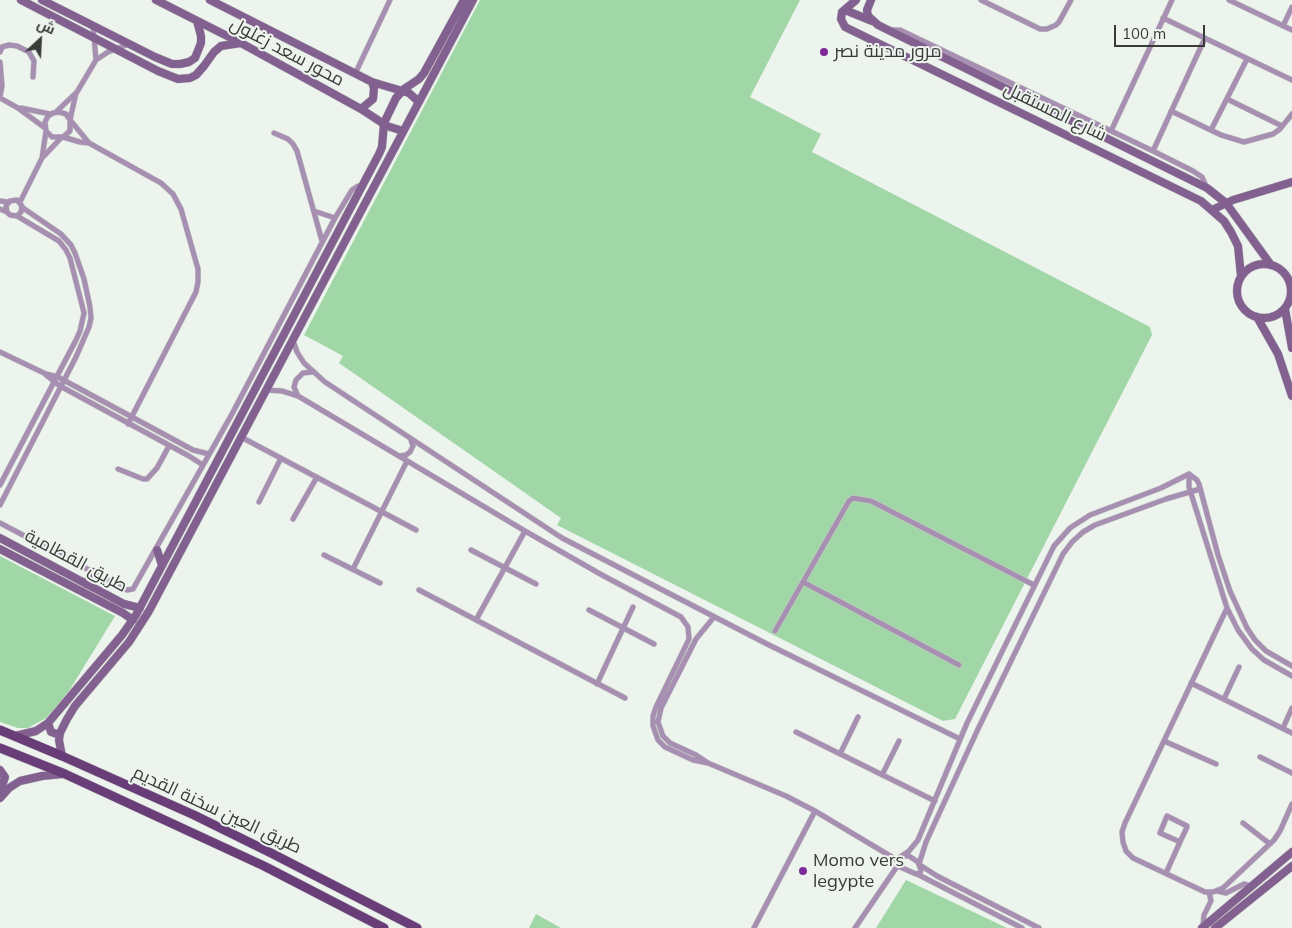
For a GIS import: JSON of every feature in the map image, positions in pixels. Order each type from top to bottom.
[{"type":"main road","name":"طريق العين سخنة القديم","points":[[0,730],[62,756],[233,834],[417,928]]},
{"type":"main road","name":"طريق العين سخنة القديم","points":[[0,748],[65,774],[264,866],[384,928]]},
{"type":"street","points":[[22,0],[178,79],[190,78],[201,70],[214,52],[221,46],[241,43]]},
{"type":"street","points":[[42,0],[172,64],[189,62],[195,58],[201,43],[197,21]]},
{"type":"street","name":"محور سعد زغلول","points":[[156,0],[241,43],[361,109],[391,128],[403,131]]},
{"type":"street","name":"محور سعد زغلول","points":[[210,0],[372,82],[409,93],[418,102]]},
{"type":"street","points":[[355,74],[390,0]]},
{"type":"street","points":[[14,736],[36,731],[48,722],[133,620],[381,151],[384,123],[396,98],[401,91],[419,79],[424,73],[464,0]]},
{"type":"street","points":[[62,756],[60,733],[70,712],[130,642],[143,622],[473,0]]},
{"type":"street","points":[[844,10],[856,0]]},
{"type":"street","points":[[871,0],[868,16],[872,21]]},
{"type":"street","points":[[981,0],[1043,29],[1056,25],[1071,0]]},
{"type":"street","points":[[1111,131],[1172,0]]},
{"type":"street","points":[[1229,0],[1242,3],[1292,30]]},
{"type":"street","points":[[1283,26],[1292,7]]},
{"type":"street","name":"شارع المستقبل","points":[[1241,276],[1238,246],[1224,221],[1195,197],[845,26],[841,20],[842,12],[844,10],[872,21],[1207,188],[1226,203],[1271,265]]},
{"type":"street","points":[[1163,18],[1292,80]]},
{"type":"street","points":[[93,25],[96,60]]},
{"type":"street","points":[[888,30],[900,30],[1153,151],[1202,177],[1207,188]]},
{"type":"street","points":[[1153,151],[1205,38]]},
{"type":"street","points":[[20,202],[42,158],[70,131],[70,120],[77,92],[96,60],[129,44]]},
{"type":"street","points":[[0,52],[2,47],[12,45],[29,52],[34,61],[33,76]]},
{"type":"street","points":[[1211,130],[1247,59]]},
{"type":"street","points":[[0,62],[2,86],[0,97],[18,108],[45,129],[52,137],[90,143]]},
{"type":"street","points":[[950,89],[954,80]]},
{"type":"street","points":[[361,109],[373,99],[374,88],[372,82]]},
{"type":"street","points":[[42,158],[45,122],[77,92]]},
{"type":"street","points":[[1227,99],[1282,126]]},
{"type":"street","points":[[18,108],[53,113],[62,112],[90,143],[161,183],[173,194],[180,209],[198,269],[199,278],[196,292],[128,424]]},
{"type":"street","points":[[1171,110],[1230,139],[1244,142],[1273,134],[1292,114]]},
{"type":"street","points":[[1028,127],[1032,118]]},
{"type":"street","points":[[1060,131],[1065,118]]},
{"type":"street","points":[[274,133],[282,135],[293,144],[322,242]]},
{"type":"street","points":[[1092,157],[1096,149]]},
{"type":"street","points":[[1212,210],[1226,203],[1292,182]]},
{"type":"street","points":[[0,523],[128,590],[133,589],[157,550],[335,218],[352,190],[362,186]]},
{"type":"street","points":[[0,201],[8,202],[15,200],[20,202],[23,208],[67,239],[75,253],[90,307],[89,327],[76,357],[0,505]]},
{"type":"street","points":[[7,212],[8,202]]},
{"type":"street","points":[[17,216],[22,212],[23,208]]},
{"type":"street","points":[[0,209],[12,216],[17,216],[59,241],[70,258],[84,313],[78,336],[58,377],[0,485]]},
{"type":"street","points":[[314,211],[335,218]]},
{"type":"street","points":[[1285,309],[1271,317],[1257,317],[1246,312],[1239,302],[1237,291],[1241,276],[1256,265],[1271,265],[1282,271],[1291,280],[1290,298],[1285,309],[1292,348]]},
{"type":"street","points":[[77,285],[84,282]]},
{"type":"street","points":[[1257,317],[1278,354],[1292,396]]},
{"type":"street","points":[[293,339],[300,357],[325,382],[562,538],[714,617],[960,739]]},
{"type":"street","points":[[0,352],[46,374],[58,377],[197,452],[209,454]]},
{"type":"street","points":[[298,396],[295,390],[296,380],[303,373],[313,372]]},
{"type":"street","points":[[46,374],[54,383],[203,465]]},
{"type":"street","points":[[266,390],[282,391],[298,396],[602,576],[681,617],[689,631],[688,643],[654,711],[653,726],[658,740],[665,747],[694,760],[708,763]]},
{"type":"street","points":[[241,437],[416,530]]},
{"type":"street","points":[[400,456],[410,452],[413,446],[411,440]]},
{"type":"street","points":[[118,469],[147,479],[157,468],[169,446]]},
{"type":"street","points":[[259,502],[282,458]]},
{"type":"street","points":[[353,569],[407,461]]},
{"type":"street","points":[[1189,474],[1197,480],[1218,555],[1230,591],[1246,628],[1266,651],[1292,666]]},
{"type":"street","points":[[1189,474],[1190,491],[1227,608],[1238,630],[1252,649],[1270,665],[1292,676]]},
{"type":"street","points":[[855,928],[899,860],[918,840],[967,723],[1054,546],[1079,521],[1090,515],[1161,488],[1189,474]]},
{"type":"street","points":[[293,519],[317,477]]},
{"type":"street","points":[[916,874],[921,872],[919,864],[926,842],[978,728],[1063,554],[1082,532],[1095,525],[1200,489]]},
{"type":"street","points":[[775,631],[853,498],[871,501],[1034,585]]},
{"type":"street","points":[[476,620],[525,531]]},
{"type":"street","name":"طريق القطامية","points":[[0,538],[124,604],[140,608]]},
{"type":"street","name":"طريق القطامية","points":[[0,549],[123,612],[133,620]]},
{"type":"street","points":[[157,550],[162,565]]},
{"type":"street","points":[[471,550],[536,584]]},
{"type":"street","points":[[324,555],[380,583]]},
{"type":"street","points":[[86,584],[93,572]]},
{"type":"street","points":[[803,582],[959,665]]},
{"type":"street","points":[[419,590],[625,698]]},
{"type":"street","points":[[597,684],[633,607]]},
{"type":"street","points":[[1227,608],[1122,832],[1123,842],[1126,850],[1133,858],[1209,892],[1217,891],[1223,888],[1270,844],[1280,831],[1292,804]]},
{"type":"street","points":[[589,610],[654,644]]},
{"type":"street","points":[[714,617],[700,635],[662,708],[658,722],[663,736],[670,743],[708,763],[816,810],[899,860],[916,874],[1022,928]]},
{"type":"street","points":[[689,631],[700,635]]},
{"type":"street","points":[[1224,699],[1239,667]]},
{"type":"street","points":[[1191,683],[1292,732]]},
{"type":"street","points":[[1283,728],[1292,708]]},
{"type":"street","points":[[840,754],[858,717]]},
{"type":"street","points":[[48,722],[51,732],[60,733]]},
{"type":"street","points":[[967,723],[972,723],[978,728]]},
{"type":"street","points":[[796,732],[935,801]]},
{"type":"street","points":[[882,775],[899,741]]},
{"type":"street","points":[[1164,741],[1216,764]]},
{"type":"street","points":[[957,748],[963,753],[968,751]]},
{"type":"street","points":[[1260,757],[1292,773]]},
{"type":"street","points":[[0,770],[5,777],[0,792]]},
{"type":"street","points":[[0,798],[9,788],[20,781],[42,776],[65,774]]},
{"type":"street","points":[[754,928],[816,810]]},
{"type":"street","points":[[1166,873],[1180,842],[1186,825],[1166,817],[1160,832],[1180,842]]},
{"type":"street","points":[[1243,823],[1270,844]]},
{"type":"street","points":[[1202,927],[1292,852]]},
{"type":"street","points":[[899,860],[909,856],[937,876],[1038,928]]},
{"type":"street","points":[[1215,928],[1292,866]]},
{"type":"street","points":[[1217,891],[1226,893],[1244,884],[1252,886]]},
{"type":"street","points":[[1202,927],[1204,915],[1211,901],[1209,892]]},
{"type":"green space","points":[[480,0],[800,0],[750,97],[821,134],[812,152],[1150,327],[1152,335],[955,719],[943,721],[557,525],[561,518],[339,363],[343,356],[304,335]]},
{"type":"green space","points":[[0,556],[115,616],[58,709],[28,728],[18,728],[0,722]]},
{"type":"green space","points":[[906,880],[1007,928],[876,928]]},
{"type":"green space","points":[[536,914],[561,928],[529,928]]},
{"type":"place","name":"مرور مدينة نصر","points":[[824,52]]},
{"type":"place","name":"Momo vers legypte","points":[[803,871]]}]
